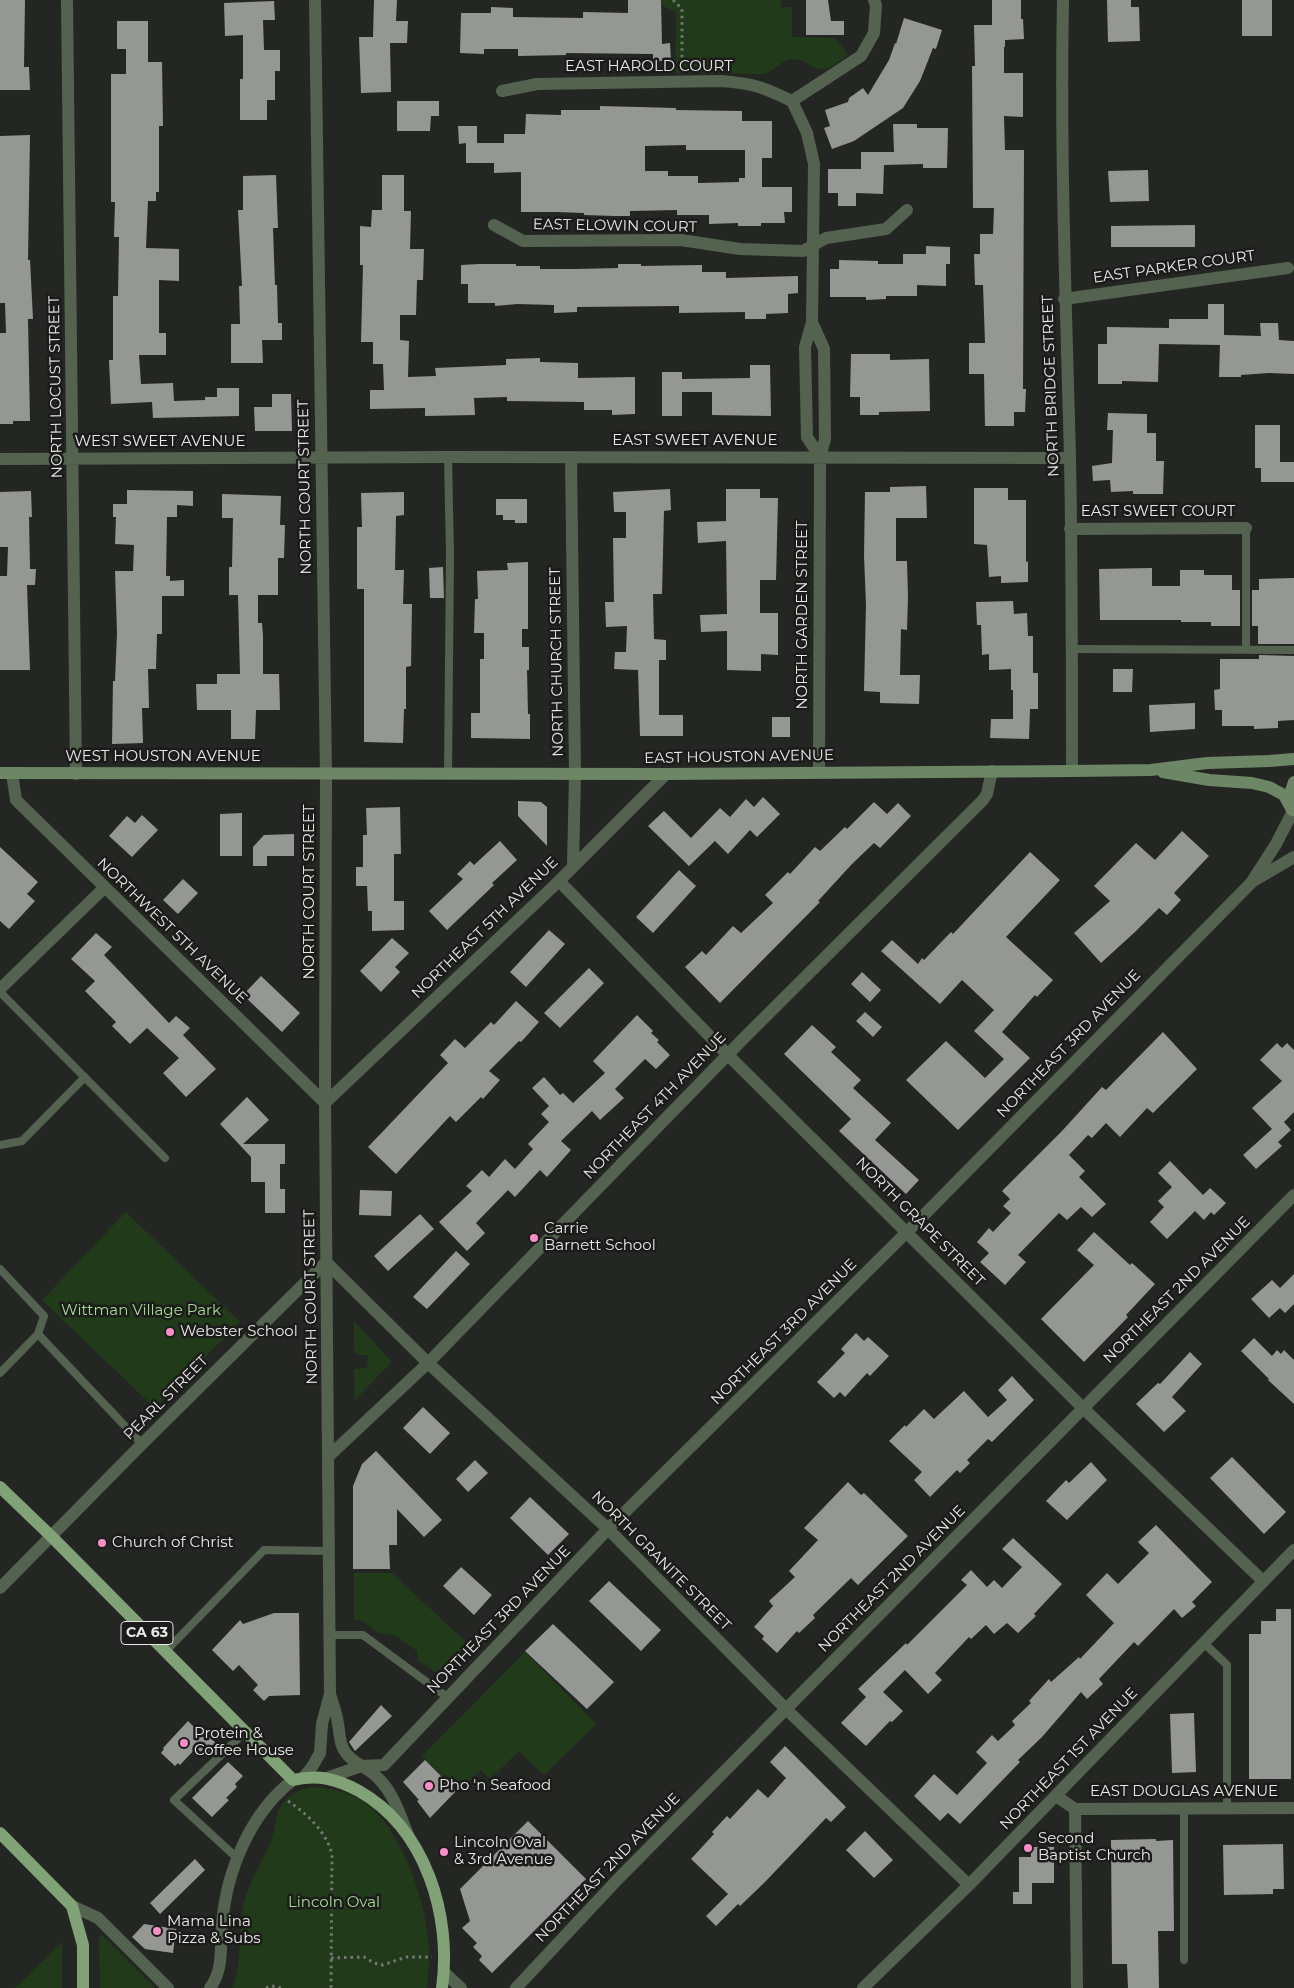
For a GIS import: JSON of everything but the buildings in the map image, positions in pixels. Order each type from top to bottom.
[{"type":"main road","name":"EAST HOUSTON AVENUE","points":[[326,774],[666,774],[1151,770],[1207,762],[1269,762],[1294,759]]},
{"type":"main road","name":"EAST HOUSTON AVENUE","points":[[1151,770],[1209,780],[1252,783],[1269,787],[1284,795],[1293,814]]},
{"type":"main road","name":"WEST HOUSTON AVENUE","points":[[6,773],[326,774]]},
{"type":"main road","points":[[1293,814],[1291,791],[1294,782]]},
{"type":"main road","name":"CA 63","points":[[0,1487],[245,1732],[298,1779]]},
{"type":"main road","points":[[298,1779],[327,1778],[347,1784],[389,1812],[410,1841],[427,1872],[441,1917],[444,1958],[442,1988]]},
{"type":"main road","points":[[0,1833],[72,1906],[83,1945],[83,1988]]},
{"type":"street","name":"NORTH LOCUST STREET","points":[[67,0],[76,774]]},
{"type":"street","name":"NORTH COURT STREET","points":[[298,1779],[312,1767],[320,1753],[322,1724],[330,1694],[325,1103],[326,774],[315,0]]},
{"type":"street","points":[[792,101],[861,56],[874,33],[876,5],[874,0]]},
{"type":"street","name":"NORTH BRIDGE STREET","points":[[1063,0],[1064,299],[1070,458],[1072,771]]},
{"type":"street","name":"EAST HAROLD COURT","points":[[502,91],[537,84],[743,83],[765,87],[792,101]]},
{"type":"street","name":"NORTH GARDEN STREET","points":[[792,101],[807,133],[814,164],[812,322],[805,347],[807,437],[820,457]]},
{"type":"street","name":"EAST ELOWIN COURT","points":[[494,225],[523,241],[681,240],[740,250],[803,251],[826,238],[886,229],[907,210]]},
{"type":"street","name":"EAST PARKER COURT","points":[[1064,299],[1288,268]]},
{"type":"street","name":"NORTH GARDEN STREET","points":[[812,322],[824,349],[825,439],[820,457],[819,772]]},
{"type":"street","name":"WEST SWEET AVENUE","points":[[0,459],[321,457]]},
{"type":"street","name":"EAST SWEET AVENUE","points":[[321,457],[1070,458]]},
{"type":"street","name":"NORTH CHURCH STREET","points":[[571,457],[575,774],[573,867]]},
{"type":"street","name":"EAST SWEET COURT","points":[[1070,528],[1246,528]]},
{"type":"street","name":"NORTHEAST 4TH AVENUE","points":[[329,1456],[428,1363],[728,1055],[983,800],[987,794],[992,771]]},
{"type":"street","name":"NORTHWEST 5TH AVENUE","points":[[6,773],[16,800],[325,1103]]},
{"type":"street","name":"NORTHEAST 5TH AVENUE","points":[[325,1103],[559,881],[666,774]]},
{"type":"street","name":"NORTHEAST 3RD AVENUE","points":[[384,1765],[608,1529],[907,1232],[1251,883],[1293,814]]},
{"type":"street","name":"NORTHEAST 3RD AVENUE","points":[[1251,883],[1294,857]]},
{"type":"street","name":"NORTH GRAPE STREET","points":[[559,881],[728,1055],[1083,1408],[1263,1581]]},
{"type":"street","points":[[0,991],[104,888]]},
{"type":"street","name":"NORTHEAST 2ND AVENUE","points":[[516,1988],[618,1879],[1294,1195]]},
{"type":"street","name":"NORTH GRANITE STREET","points":[[326,1262],[428,1363],[608,1529],[786,1709],[969,1886]]},
{"type":"street","name":"PEARL STREET","points":[[0,1588],[326,1262]]},
{"type":"street","name":"NORTHEAST 1ST AVENUE","points":[[863,1988],[969,1886],[1294,1550]]},
{"type":"street","points":[[330,1694],[344,1750],[351,1759],[371,1772],[385,1786],[398,1808],[410,1841]]},
{"type":"street","points":[[327,1778],[361,1766],[384,1765],[385,1786]]},
{"type":"street","points":[[210,1988],[219,1970],[226,1888],[237,1858],[264,1809],[277,1792],[298,1779]]},
{"type":"street","points":[[1056,1796],[1075,1809],[1076,1988]]},
{"type":"street","name":"EAST DOUGLAS AVENUE","points":[[1075,1809],[1294,1808]]},
{"type":"street","points":[[72,1906],[98,1918],[168,1988]]},
{"type":"street","points":[[444,1972],[461,1988]]},
{"type":"lane","points":[[448,457],[450,554],[448,774]]},
{"type":"lane","points":[[1246,528],[1246,650]]},
{"type":"lane","points":[[1072,649],[1294,650]]},
{"type":"lane","points":[[0,991],[165,1158]]},
{"type":"lane","points":[[0,1145],[22,1140],[85,1077]]},
{"type":"lane","points":[[0,1269],[44,1316],[38,1334],[0,1373]]},
{"type":"lane","points":[[38,1334],[142,1444]]},
{"type":"lane","points":[[165,1652],[264,1550],[329,1551]]},
{"type":"lane","points":[[330,1635],[363,1635],[447,1697]]},
{"type":"lane","points":[[1204,1643],[1227,1665],[1227,1808]]},
{"type":"lane","points":[[237,1858],[174,1800],[245,1732]]},
{"type":"lane","points":[[1184,1808],[1184,1960]]},
{"type":"path","points":[[673,0],[682,9],[682,82]]},
{"type":"path","points":[[277,1792],[313,1820],[332,1854],[331,1988]]},
{"type":"path","points":[[331,1958],[364,1957],[374,1963],[383,1965],[406,1957],[444,1958]]},
{"type":"path","points":[[266,1988],[272,1986],[281,1988]]},
{"type":"green space","points":[[657,0],[781,0],[781,7],[792,7],[792,37],[835,38],[848,55],[826,69],[816,68],[803,61],[790,59],[764,74],[675,73],[676,12],[657,3]]},
{"type":"green space","name":"Wittman Village Park","points":[[126,1212],[240,1322],[155,1408],[42,1300]]},
{"type":"green space","points":[[354,1321],[392,1362],[355,1400],[354,1369],[367,1368],[368,1355],[357,1355],[354,1350]]},
{"type":"green space","points":[[354,1573],[392,1573],[468,1644],[438,1674],[418,1660],[417,1651],[396,1636],[379,1633],[361,1620],[354,1620]]},
{"type":"green space","points":[[525,1652],[596,1724],[544,1775],[519,1751],[490,1779],[481,1770],[459,1792],[422,1756]]},
{"type":"green space","name":"Lincoln Oval","points":[[309,1787],[323,1788],[351,1795],[364,1802],[378,1814],[390,1829],[410,1867],[423,1909],[429,1951],[427,1988],[232,1988],[237,1971],[244,1903],[274,1833],[277,1814],[289,1798]]},
{"type":"green space","points":[[102,1935],[155,1988],[100,1988],[99,1937]]},
{"type":"green space","points":[[62,1942],[62,1988],[15,1988]]},
{"type":"place","name":"Carrie Barnett School","points":[[534,1238]]},
{"type":"place","name":"Webster School","points":[[170,1332]]},
{"type":"place","name":"Church of Christ","points":[[102,1543]]},
{"type":"place","name":"Protein & Coffee House","points":[[184,1743]]},
{"type":"place","name":"Pho 'n Seafood","points":[[429,1786]]},
{"type":"place","name":"Second Baptist Church","points":[[1028,1848]]},
{"type":"place","name":"Lincoln Oval & 3rd Avenue","points":[[444,1852]]},
{"type":"place","name":"Mama Lina Pizza & Subs","points":[[157,1931]]}]
